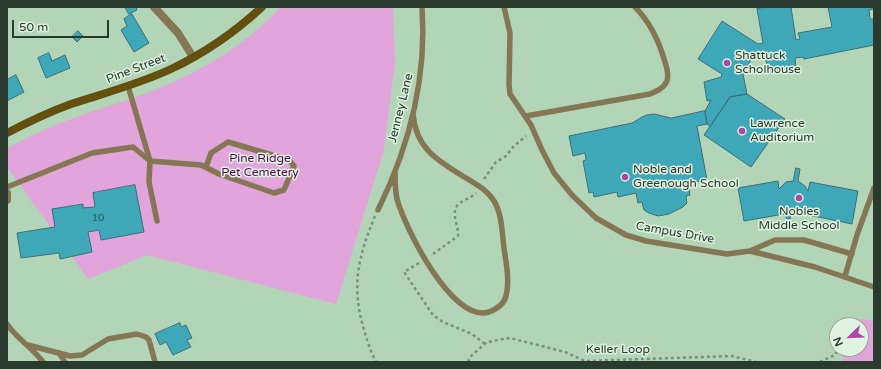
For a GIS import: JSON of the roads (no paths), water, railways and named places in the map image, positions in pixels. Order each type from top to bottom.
[{"type":"street","points":[[154,7],[178,33],[193,57]]},
{"type":"street","name":"Pine Street","points":[[7,133],[56,110],[128,86],[171,69],[226,36],[262,7]]},
{"type":"street","points":[[7,193],[7,200]]},
{"type":"lane","name":"Jenney Lane","points":[[378,210],[395,172],[418,93],[422,62],[422,7]]},
{"type":"lane","name":"Campus Drive","points":[[504,7],[510,33],[510,94],[526,116],[536,135],[547,162],[562,185],[596,218],[626,235],[646,241],[727,254],[750,251],[815,267],[874,287]]},
{"type":"lane","points":[[526,116],[650,94],[664,86],[668,80],[668,72],[658,40],[644,16],[635,7]]},
{"type":"lane","points":[[128,86],[150,161],[149,182],[157,221]]},
{"type":"lane","points":[[395,172],[395,190],[400,209],[418,248],[436,276],[455,297],[469,309],[486,312],[499,307],[505,300],[508,282],[501,221],[497,208],[486,191],[440,163],[428,151],[415,128],[413,114]]},
{"type":"lane","points":[[7,187],[92,153],[133,147],[150,161],[201,165],[206,168],[219,174],[274,193],[284,190],[294,166],[289,160],[228,142],[211,153],[206,168]]},
{"type":"lane","points":[[845,276],[857,235],[874,188]]},
{"type":"lane","points":[[750,251],[775,240],[804,240],[852,254]]},
{"type":"lane","points":[[7,324],[15,335],[28,345],[43,362]]},
{"type":"lane","points":[[28,345],[70,356],[82,355],[108,339],[138,334],[149,340],[155,362]]},
{"type":"lane","points":[[59,353],[65,362]]},
{"type":"place","name":"Shattuck Scholhouse","points":[[727,63]]},
{"type":"place","name":"Lawrence Auditorium","points":[[742,131]]},
{"type":"place","name":"Noble and Greenough School","points":[[625,177]]},
{"type":"place","name":"Nobles Middle School","points":[[799,198]]},
{"type":"park label","name":"Pine Ridge Pet Cemetery","points":[[260,166]]}]
